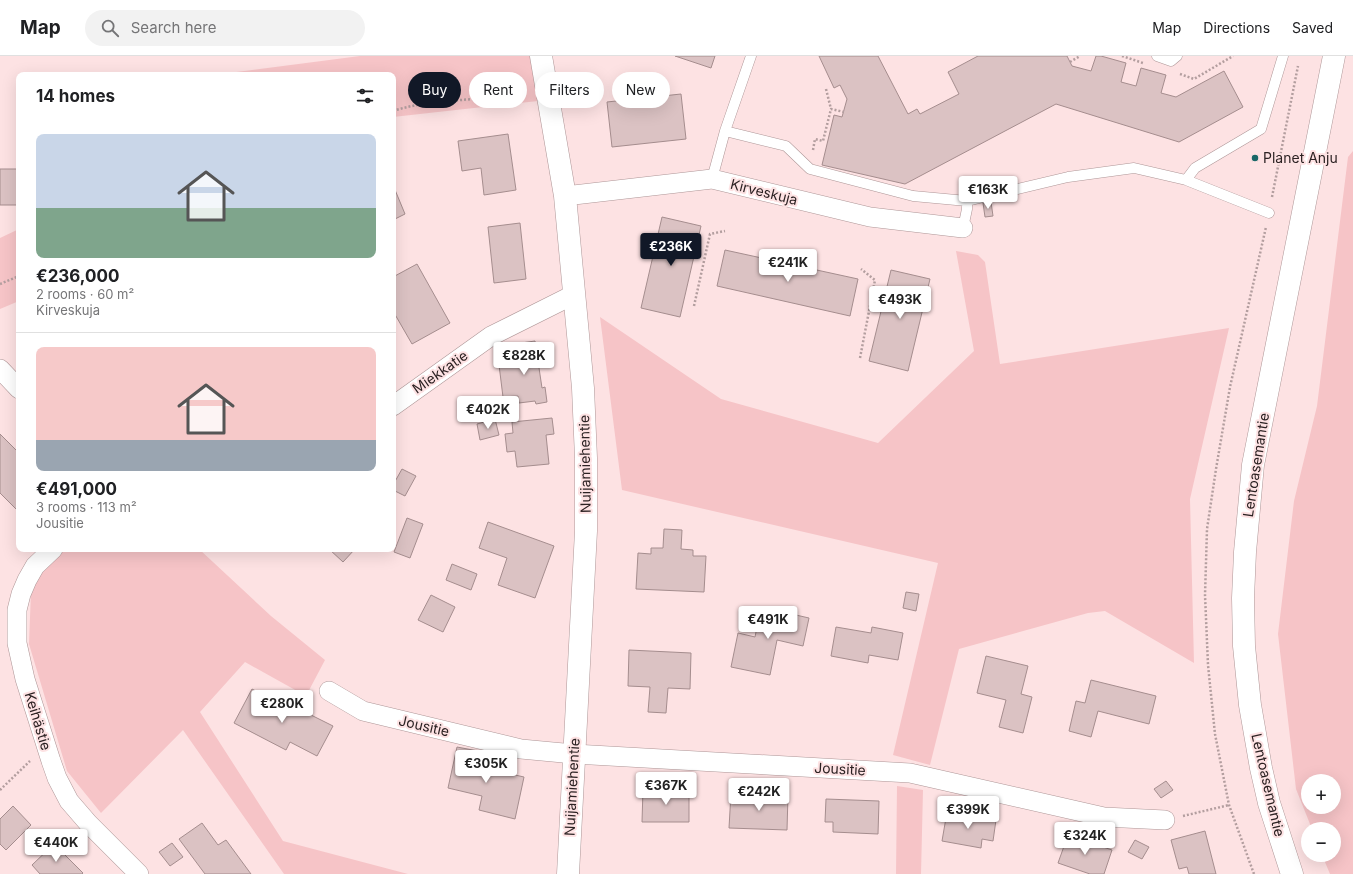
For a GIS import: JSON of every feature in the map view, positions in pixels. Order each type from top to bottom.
[{"type":"street","name":"Nuijamiehentie","points":[[541,56],[565,196],[573,295],[583,388],[586,458],[586,531],[568,874]]},
{"type":"street","name":"Lentoasemantie","points":[[1292,874],[1269,803],[1250,705],[1244,646],[1243,598],[1245,552],[1253,465],[1334,56]]},
{"type":"street","name":"Kirveskuja","points":[[565,196],[712,179],[870,217],[963,228]]},
{"type":"street","name":"Miekkatie","points":[[396,404],[491,336],[573,295]]},
{"type":"street","points":[[0,369],[16,386]]},
{"type":"street","name":"Keihästie","points":[[49,552],[35,566],[27,580],[21,594],[17,610],[17,643],[25,679],[57,778],[69,801],[88,823],[139,874]]},
{"type":"street","name":"Jousitie","points":[[329,691],[363,711],[522,749],[574,754],[910,773],[1104,817],[1165,820]]},
{"type":"lane","points":[[712,179],[725,131],[751,56]]},
{"type":"lane","points":[[1157,56],[1171,61],[1177,56]]},
{"type":"lane","points":[[1186,180],[1195,168],[1261,130],[1283,56]]},
{"type":"lane","points":[[725,131],[786,146],[810,169],[913,196],[967,201],[1068,177],[1134,168],[1186,180],[1269,213]]},
{"type":"lane","points":[[963,228],[967,201]]},
{"type":"path","points":[[1070,62],[1080,56]]},
{"type":"path","points":[[823,141],[830,109],[826,89]]},
{"type":"path","points":[[396,110],[431,103],[482,98],[529,96]]},
{"type":"path","points":[[830,109],[844,112]]},
{"type":"path","points":[[694,306],[710,234],[725,231]]},
{"type":"path","points":[[860,358],[875,280],[861,269]]},
{"type":"path","points":[[0,284],[16,277]]},
{"type":"path","points":[[0,790],[46,745]]},
{"type":"path","points":[[1165,820],[1229,805]]},
{"type":"shaded area","points":[[360,56],[531,56],[535,82],[535,101],[527,102],[527,72],[469,72],[469,108],[475,108],[396,117],[396,72],[236,72]]},
{"type":"shaded area","points":[[1353,151],[1353,874],[1330,874],[1325,862],[1341,862],[1341,822],[1309,822],[1306,814],[1341,814],[1341,774],[1301,774],[1301,802],[1296,789],[1278,634],[1294,501],[1317,406],[1348,157]]},
{"type":"shaded area","points":[[16,230],[16,302],[0,309],[0,238]]},
{"type":"shaded area","points":[[956,251],[978,255],[985,262],[1000,364],[1229,328],[1190,499],[1194,663],[1105,611],[1088,613],[959,649],[930,765],[893,755],[938,563],[622,490],[600,317],[721,399],[878,443],[974,351]]},
{"type":"shaded area","points":[[60,552],[202,552],[271,616],[325,660],[306,696],[245,662],[200,712],[283,841],[408,874],[284,874],[183,730],[101,813],[67,771],[29,644],[31,591],[40,574]]},
{"type":"shaded area","points":[[897,786],[923,790],[921,874],[896,874]]},
{"type":"building","points":[[675,56],[715,56],[711,68]]},
{"type":"building","points":[[819,56],[878,56],[908,114],[917,109],[920,114],[959,94],[948,72],[978,56],[1067,56],[1072,66],[1091,71],[1096,56],[1101,56],[1126,63],[1121,82],[1136,86],[1141,68],[1166,75],[1161,93],[1176,97],[1224,71],[1243,107],[1179,142],[1056,104],[905,184],[822,165],[834,115],[842,117],[847,99],[840,85],[834,88]]},
{"type":"building","points":[[681,94],[686,139],[612,147],[607,102],[612,101],[612,108],[670,108],[670,95]]},
{"type":"building","points":[[508,134],[516,190],[484,195],[481,168],[462,171],[458,141]]},
{"type":"building","points":[[0,169],[16,169],[16,205],[0,205]]},
{"type":"building","points":[[396,192],[405,214],[396,218]]},
{"type":"building","points":[[991,202],[993,216],[985,217],[983,203]]},
{"type":"building","points":[[662,217],[701,226],[680,317],[641,308]]},
{"type":"building","points":[[520,223],[526,279],[494,283],[488,227]]},
{"type":"building","points":[[725,250],[858,279],[850,316],[717,286]]},
{"type":"building","points":[[417,264],[450,323],[412,344],[396,316],[396,275]]},
{"type":"building","points":[[891,270],[930,279],[908,371],[869,361]]},
{"type":"building","points":[[535,341],[542,388],[545,387],[547,402],[536,404],[535,401],[519,403],[518,396],[503,397],[499,365],[517,363],[514,344]]},
{"type":"building","points":[[552,418],[554,434],[546,435],[549,464],[517,467],[515,451],[507,452],[505,434],[513,433],[512,422]]},
{"type":"building","points":[[495,419],[499,435],[480,440],[477,424]]},
{"type":"building","points":[[0,434],[16,450],[16,509],[0,493]]},
{"type":"building","points":[[402,469],[416,476],[405,496],[396,492],[396,480]]},
{"type":"building","points":[[407,518],[423,524],[410,558],[394,552],[396,552],[396,547]]},
{"type":"building","points":[[488,522],[554,546],[535,598],[498,585],[507,558],[479,548]]},
{"type":"building","points":[[664,529],[682,530],[681,549],[693,550],[693,556],[706,556],[704,592],[636,589],[638,553],[651,554],[651,548],[663,548]]},
{"type":"building","points":[[332,552],[352,552],[343,562]]},
{"type":"building","points":[[452,564],[477,574],[471,590],[446,580]]},
{"type":"building","points":[[906,592],[919,594],[916,611],[903,608]]},
{"type":"building","points":[[431,595],[455,607],[443,632],[418,620]]},
{"type":"building","points":[[761,607],[809,618],[803,646],[777,640],[770,675],[731,667],[738,633],[755,637]]},
{"type":"building","points":[[836,627],[871,633],[872,627],[903,633],[898,660],[869,655],[868,663],[831,656]]},
{"type":"building","points":[[629,650],[691,653],[690,689],[668,688],[666,713],[648,712],[650,687],[628,686]]},
{"type":"building","points":[[986,656],[1028,666],[1021,694],[1032,697],[1023,733],[999,727],[1006,700],[977,693]]},
{"type":"building","points":[[1091,680],[1156,696],[1149,724],[1098,711],[1091,737],[1069,731],[1076,701],[1085,703]]},
{"type":"building","points":[[252,689],[301,715],[303,711],[333,726],[317,756],[290,742],[286,750],[234,723]]},
{"type":"building","points":[[457,747],[478,751],[475,766],[524,777],[515,819],[479,810],[482,796],[448,788]]},
{"type":"building","points":[[1166,781],[1173,790],[1161,798],[1154,789]]},
{"type":"building","points":[[643,789],[689,790],[689,822],[642,822]]},
{"type":"building","points":[[731,793],[788,795],[787,830],[729,828]]},
{"type":"building","points":[[826,799],[879,801],[878,834],[833,832],[833,822],[825,822]]},
{"type":"building","points":[[13,806],[31,825],[6,850],[0,844],[0,819]]},
{"type":"building","points":[[947,812],[996,820],[993,841],[982,839],[981,848],[942,841]]},
{"type":"building","points":[[202,823],[218,845],[226,840],[251,874],[205,874],[179,839]]},
{"type":"building","points":[[1205,831],[1216,874],[1189,874],[1187,867],[1179,869],[1171,840]]},
{"type":"building","points":[[1068,835],[1112,850],[1104,874],[1090,874],[1058,863]]},
{"type":"building","points":[[1135,840],[1149,847],[1142,859],[1128,852]]},
{"type":"building","points":[[172,843],[183,857],[170,866],[159,852]]},
{"type":"building","points":[[54,844],[83,873],[82,874],[40,874],[32,865]]},
{"type":"place","name":"Planet Anju","points":[[1255,158]]}]
